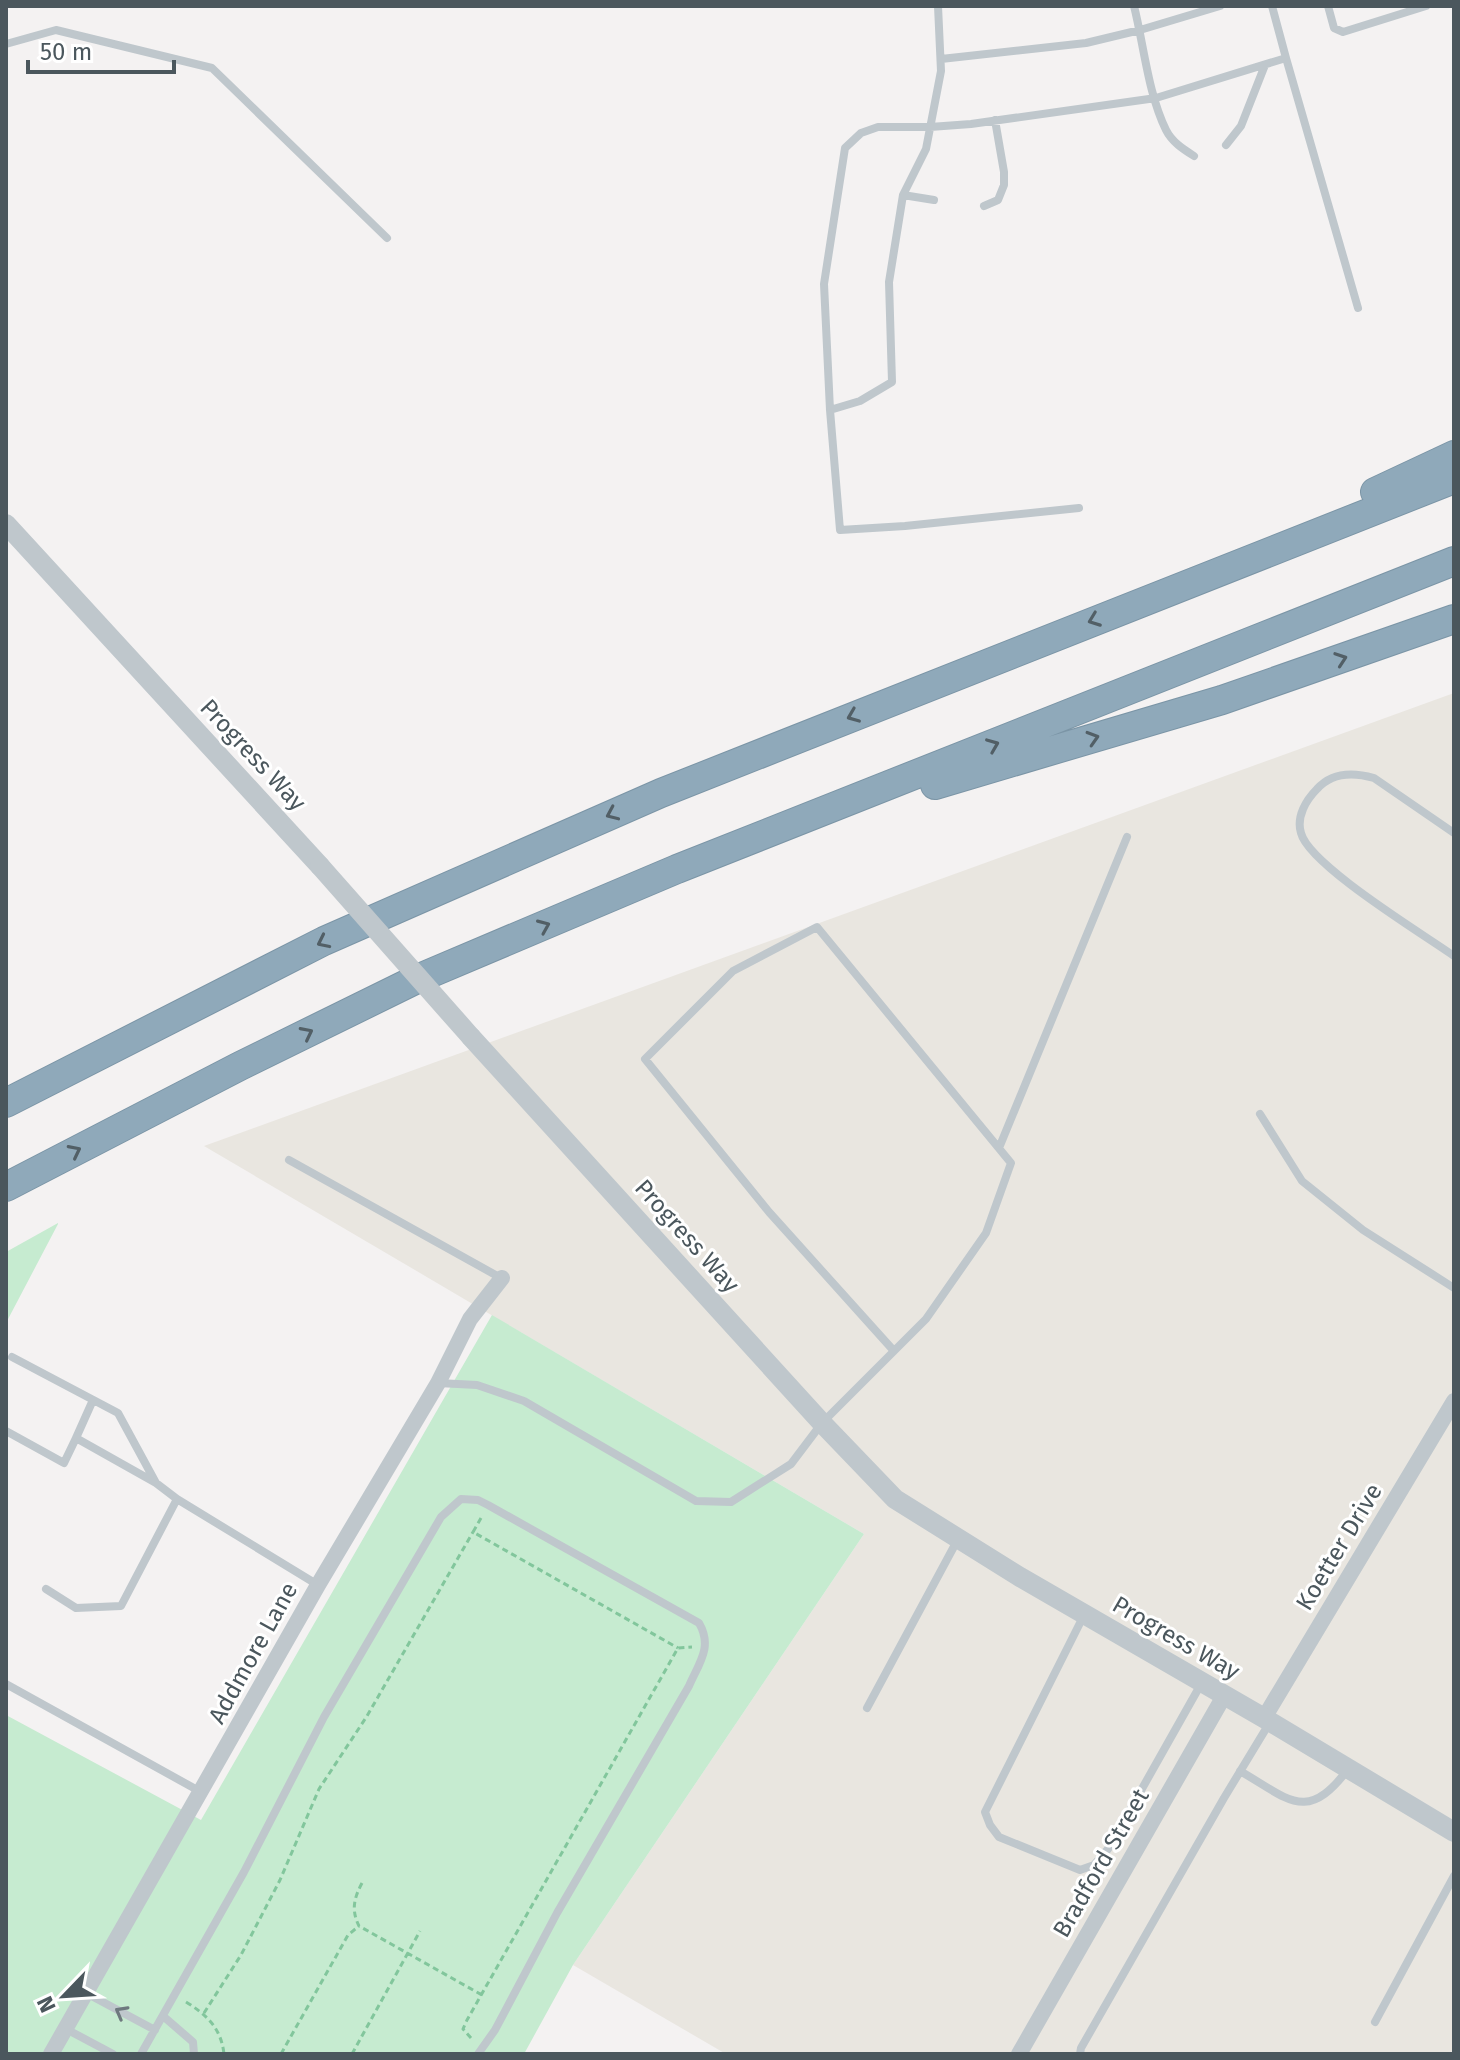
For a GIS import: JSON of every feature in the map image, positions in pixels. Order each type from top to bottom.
[{"type":"highway","points":[[1132,605],[1454,455]]},
{"type":"highway","points":[[6,1103],[189,1008],[391,911],[661,793],[1454,479]]},
{"type":"highway","points":[[6,1187],[417,979],[750,840],[1454,561]]},
{"type":"highway","points":[[750,840],[1222,700],[1454,619]]},
{"type":"street","name":"Progress Way","points":[[6,524],[320,866],[822,1423],[895,1499],[1084,1615],[1268,1719],[1454,1832]]},
{"type":"street","name":"Addmore Lane","points":[[51,2054],[318,1585],[438,1383],[470,1319],[502,1278]]},
{"type":"street","name":"Koetter Drive","points":[[1268,1719],[1453,1403]]},
{"type":"street","name":"Bradford Street","points":[[1019,2054],[1224,1696]]},
{"type":"lane","points":[[830,410],[860,401],[892,382],[889,282],[903,195],[926,149],[930,127],[941,59],[938,6]]},
{"type":"lane","points":[[1134,6],[1167,131],[1177,144],[1194,156]]},
{"type":"lane","points":[[941,59],[1086,43],[1220,6]]},
{"type":"lane","points":[[1272,6],[1358,308]]},
{"type":"lane","points":[[1328,6],[1334,28],[1343,32],[1426,6]]},
{"type":"lane","points":[[6,44],[56,30],[212,68],[387,238]]},
{"type":"lane","points":[[1079,508],[840,530],[824,284],[845,148],[861,133],[878,127],[930,127],[1156,98],[1286,58]]},
{"type":"lane","points":[[1226,145],[1241,126],[1265,65]]},
{"type":"lane","points":[[984,206],[998,200],[1004,185],[995,120]]},
{"type":"lane","points":[[903,195],[934,200]]},
{"type":"lane","points":[[1454,833],[1374,778],[1362,775],[1332,777],[1318,787],[1301,814],[1301,834],[1309,849],[1333,872],[1454,956]]},
{"type":"lane","points":[[999,1148],[1127,837]]},
{"type":"lane","points":[[438,1383],[477,1385],[524,1401],[696,1501],[731,1502],[791,1464],[822,1423],[894,1351],[926,1319],[986,1233],[1011,1163],[817,927],[733,971],[645,1059],[769,1212],[894,1351]]},
{"type":"lane","points":[[1260,1114],[1302,1181],[1363,1230],[1454,1288]]},
{"type":"lane","points":[[289,1160],[502,1278]]},
{"type":"lane","points":[[12,1357],[118,1413],[156,1483]]},
{"type":"lane","points":[[6,1431],[64,1463],[93,1400]]},
{"type":"lane","points":[[76,1438],[156,1483],[318,1585]]},
{"type":"lane","points":[[46,1589],[76,1608],[121,1606],[177,1499]]},
{"type":"lane","points":[[141,2054],[244,1872],[324,1717],[441,1517],[461,1499],[478,1500],[488,1505],[699,1623],[706,1634],[705,1645],[689,1686],[557,1913],[495,2030],[478,2054]]},
{"type":"lane","points":[[867,1708],[958,1538]]},
{"type":"lane","points":[[1084,1615],[985,1812],[999,1837],[1080,1870],[1094,1865],[1108,1849],[1201,1683]]},
{"type":"lane","points":[[6,1684],[202,1792]]},
{"type":"lane","points":[[1080,2054],[1268,1719]]},
{"type":"lane","points":[[1240,1771],[1288,1799],[1302,1802],[1317,1800],[1331,1792],[1349,1768]]},
{"type":"lane","points":[[1375,2022],[1454,1876]]},
{"type":"lane","points":[[86,1993],[155,2030]]},
{"type":"lane","points":[[163,2016],[193,2042],[194,2054]]},
{"type":"lane","points":[[66,2029],[113,2054]]},
{"type":"path","points":[[204,2013],[241,1955],[273,1893],[319,1789],[367,1716],[488,1505]]},
{"type":"path","points":[[473,1532],[678,1648],[705,1645]]},
{"type":"path","points":[[475,2041],[463,2029],[678,1648]]},
{"type":"path","points":[[362,1883],[353,1899],[354,1916],[359,1926],[482,1995]]},
{"type":"path","points":[[281,2054],[348,1935],[359,1926]]},
{"type":"path","points":[[352,2054],[420,1931]]},
{"type":"path","points":[[175,1995],[204,2013],[218,2030],[224,2054]]},
{"type":"shaded area","points":[[1454,693],[1454,2054],[726,2054],[573,1965],[864,1534],[204,1146]]},
{"type":"green space","points":[[58,1224],[6,1323],[6,1252]]},
{"type":"green space","points":[[492,1315],[864,1534],[573,1965],[524,2054],[6,2054],[6,1715],[201,1820]]}]
